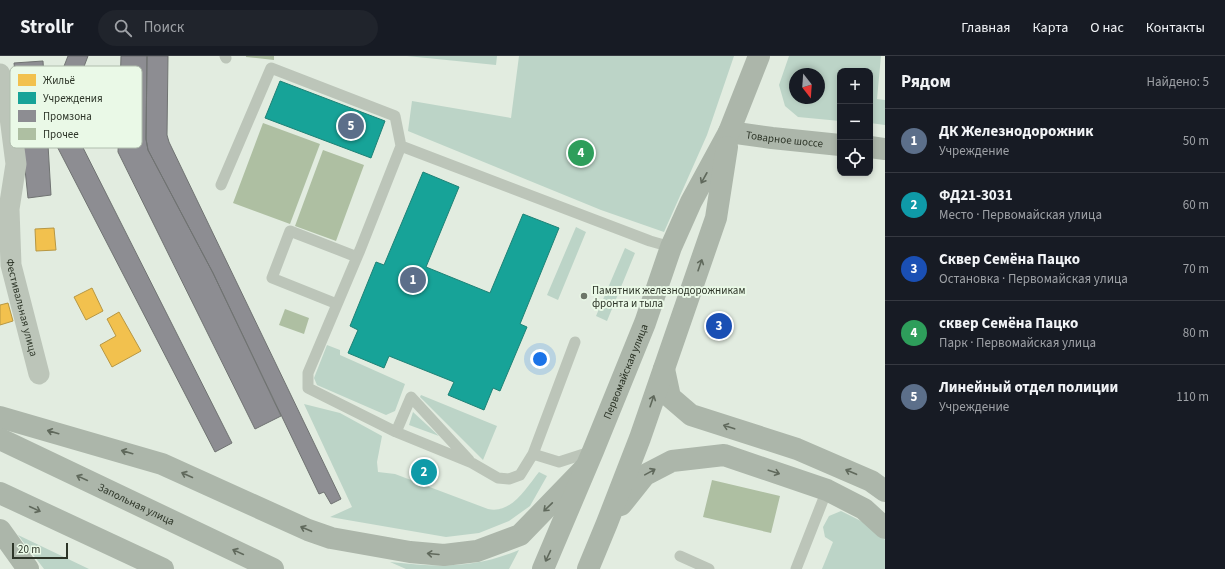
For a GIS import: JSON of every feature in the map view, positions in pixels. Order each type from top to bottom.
[{"type":"street","name":"Первомайская улица","points":[[543,569],[645,323],[671,248],[690,202],[729,132],[759,56]]},
{"type":"street","name":"Фестивальная улица","points":[[0,74],[8,102],[10,118]]},
{"type":"street","name":"Первомайская улица","points":[[588,569],[607,523],[664,369],[716,218],[729,132]]},
{"type":"street","name":"Товарное шоссе","points":[[729,132],[772,138],[837,144]]},
{"type":"street","points":[[873,147],[885,149]]},
{"type":"street","name":"Фестивальная улица","points":[[14,148],[16,164],[9,209],[11,265],[39,374]]},
{"type":"street","points":[[664,369],[670,397],[691,415],[797,449],[871,481],[885,491]]},
{"type":"street","points":[[0,417],[162,464],[308,530],[331,538],[410,552],[444,555],[477,551],[520,535],[589,460]]},
{"type":"street","name":"Запольная улица","points":[[0,439],[273,569]]},
{"type":"street","points":[[607,523],[644,475],[672,461],[724,455],[828,490],[864,509],[885,528]]},
{"type":"street","points":[[0,493],[163,569]]},
{"type":"street","points":[[0,530],[28,569]]},
{"type":"lane","points":[[221,185],[272,68],[395,116],[401,146],[357,257],[308,373],[308,388],[396,432],[472,463],[498,478],[509,479],[520,474],[533,454],[575,342]]},
{"type":"lane","points":[[401,146],[606,225],[671,248]]},
{"type":"lane","points":[[337,304],[272,278],[290,231],[357,257]]},
{"type":"lane","points":[[396,432],[411,397],[472,463]]},
{"type":"lane","points":[[533,454],[559,462],[589,460]]},
{"type":"lane","points":[[796,569],[828,490]]},
{"type":"lane","points":[[680,556],[709,569]]},
{"type":"green space","points":[[407,56],[497,56],[496,65]]},
{"type":"green space","points":[[519,56],[734,56],[707,135],[664,232],[601,210],[408,131],[412,101],[511,118]]},
{"type":"green space","points":[[789,56],[881,56],[877,99],[885,100],[885,125],[873,123],[873,68],[837,68],[837,121],[798,117],[785,106],[779,85]]},
{"type":"green space","points":[[576,227],[586,232],[558,300],[547,295]]},
{"type":"green space","points":[[625,248],[635,253],[607,321],[596,316]]},
{"type":"green space","points":[[327,345],[340,350],[340,355],[405,384],[395,411],[386,415],[317,385],[314,378]]},
{"type":"green space","points":[[421,395],[497,426],[483,460],[420,397]]},
{"type":"green space","points":[[304,404],[340,413],[382,436],[377,462],[378,472],[395,474],[488,509],[497,510],[511,504],[518,498],[539,472],[547,476],[530,506],[509,521],[479,533],[446,537],[330,517],[352,507]]},
{"type":"green space","points":[[413,412],[439,436],[409,425]]},
{"type":"green space","points":[[841,511],[873,527],[885,540],[885,569],[822,569],[833,542],[825,537],[823,527],[829,516]]},
{"type":"green space","points":[[18,535],[89,569],[44,569]]},
{"type":"green space","points":[[519,550],[509,569],[406,569],[390,562],[424,565],[455,565],[486,561]]},
{"type":"building: Жильё","points":[[54,228],[56,250],[36,251],[35,229]]},
{"type":"building: Жильё","points":[[92,288],[103,311],[86,320],[74,297]]},
{"type":"building: Жильё","points":[[8,303],[13,321],[0,325],[0,305]]},
{"type":"building: Жильё","points":[[119,312],[141,351],[112,367],[100,345],[116,336],[107,319]]},
{"type":"building: Учреждения","points":[[280,81],[385,121],[371,158],[265,118]]},
{"type":"building: Учреждения","points":[[423,172],[459,187],[426,267],[490,293],[523,214],[559,228],[520,324],[527,327],[500,391],[493,388],[484,410],[448,395],[454,382],[389,356],[384,368],[348,353],[358,330],[350,326],[376,262],[384,265]]},
{"type":"building: Промзона","points":[[68,56],[88,56],[84,66],[64,66]]},
{"type":"building: Промзона","points":[[121,56],[147,56],[146,139],[148,150],[213,273],[281,416],[255,429],[118,152],[118,148],[142,148],[142,66],[121,66]]},
{"type":"building: Промзона","points":[[147,56],[168,56],[167,135],[169,142],[341,499],[331,504],[324,492],[319,494],[213,273],[148,150],[146,139]]},
{"type":"building: Промзона","points":[[43,61],[43,66],[14,66],[14,63]]},
{"type":"building: Промзона","points":[[23,148],[48,148],[51,195],[28,198]]},
{"type":"building: Промзона","points":[[58,148],[83,148],[232,443],[215,452]]},
{"type":"building: Прочее","points":[[274,56],[274,60],[246,57]]},
{"type":"building: Прочее","points":[[263,123],[320,144],[290,224],[233,203]]},
{"type":"building: Прочее","points":[[323,150],[364,165],[336,241],[295,226]]},
{"type":"building: Прочее","points":[[285,309],[309,318],[304,334],[279,325]]},
{"type":"building: Прочее","points":[[712,480],[780,496],[771,533],[703,517]]},
{"type":"place","name":"Линейный отдел полиции","points":[[351,126]]},
{"type":"place","name":"сквер Семёна Пацко","points":[[581,153]]},
{"type":"place","name":"ДК Железнодорожник","points":[[413,280]]},
{"type":"place","name":"Памятник железнодорожникам фронта и тыла","points":[[584,296]]},
{"type":"place","name":"Сквер Семёна Пацко","points":[[719,326]]},
{"type":"place","name":"ФД21-3031","points":[[424,472]]}]
